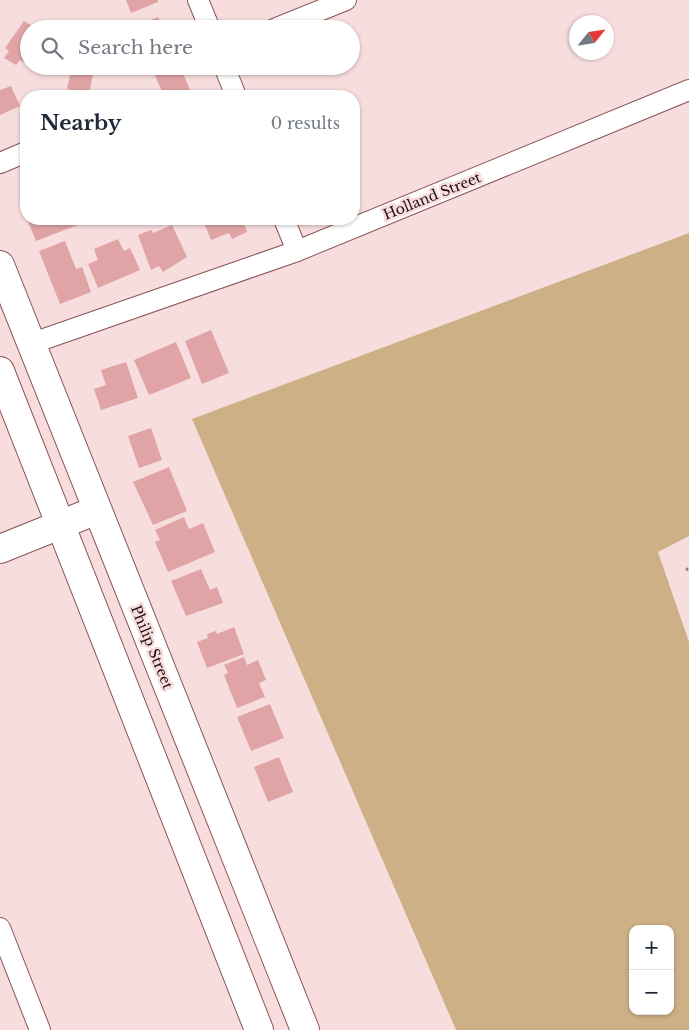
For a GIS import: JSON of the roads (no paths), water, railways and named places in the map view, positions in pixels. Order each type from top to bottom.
[{"type":"main road","name":"Philip Street","points":[[0,265],[305,1030]]},
{"type":"main road","points":[[0,372],[259,1030]]},
{"type":"main road","points":[[0,549],[97,510]]},
{"type":"street","points":[[198,0],[206,20]]},
{"type":"street","points":[[296,20],[346,0]]},
{"type":"street","points":[[228,75],[234,90]]},
{"type":"street","name":"Holland Street","points":[[30,344],[297,251],[689,90]]},
{"type":"street","points":[[0,163],[20,155]]},
{"type":"street","points":[[286,225],[297,251]]},
{"type":"street","points":[[0,928],[40,1030]]}]
